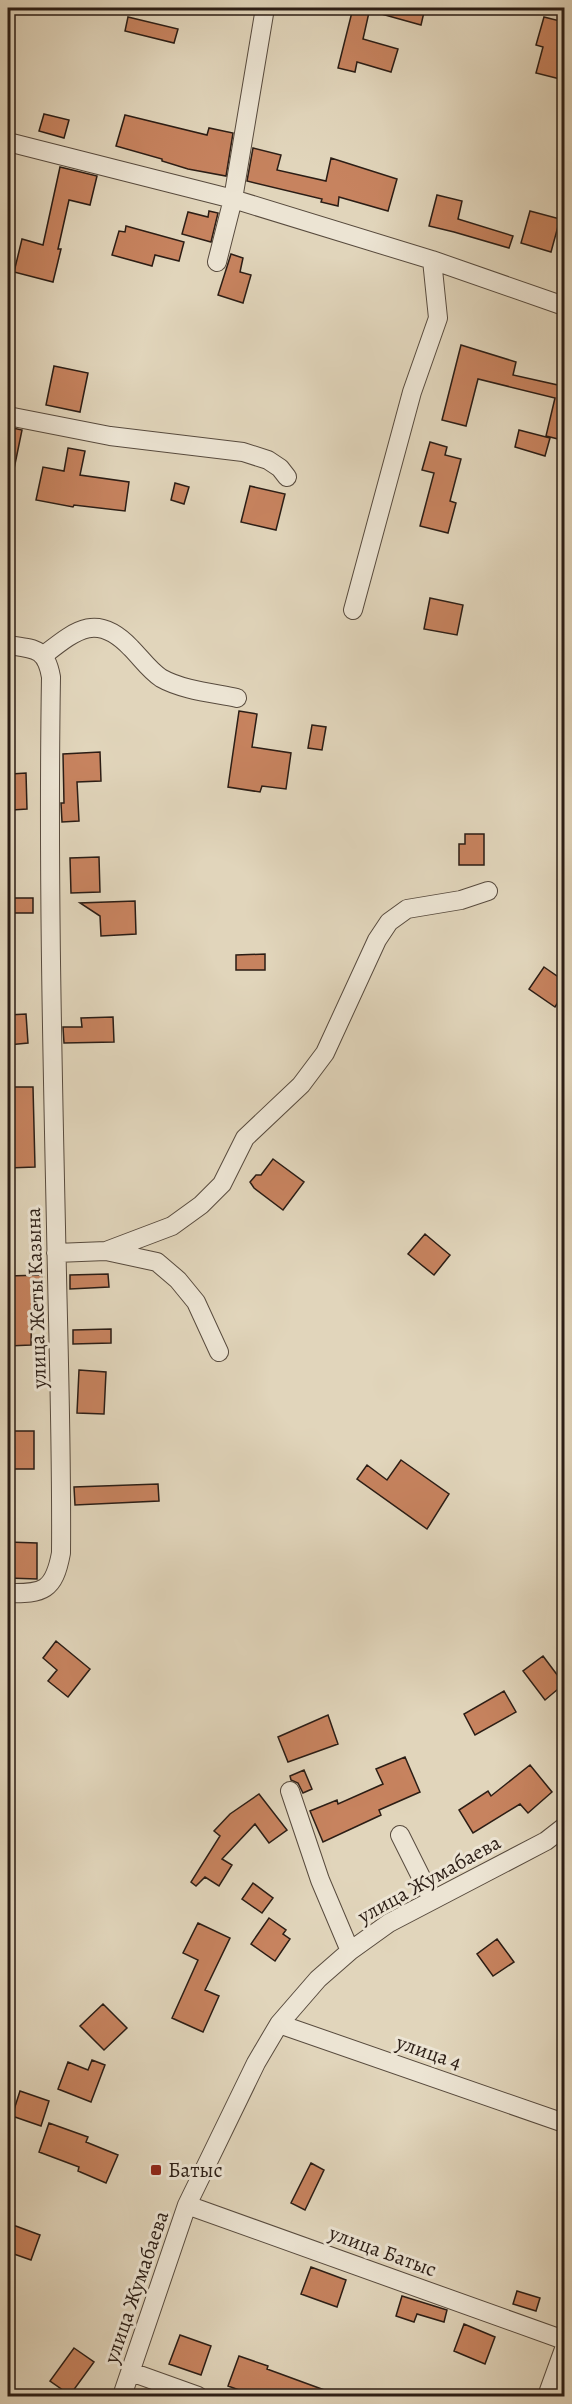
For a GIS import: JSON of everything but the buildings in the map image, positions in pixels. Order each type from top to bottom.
[{"type":"street","points":[[217,262],[233,199],[265,8]]},
{"type":"street","points":[[8,142],[233,199],[432,260],[564,306]]},
{"type":"street","points":[[353,610],[412,392],[438,318],[432,260]]},
{"type":"street","points":[[8,416],[110,436],[243,452],[268,460],[280,468],[287,477]]},
{"type":"street","points":[[8,645],[44,655],[66,636],[94,626],[106,629],[129,646],[159,677],[170,682],[237,698]]},
{"type":"street","name":"улица Жеты Казына","points":[[14,1593],[36,1593],[48,1585],[58,1571],[61,1553],[63,1442],[56,1253],[49,827],[51,677],[48,661],[44,655]]},
{"type":"street","points":[[106,1251],[172,1226],[201,1205],[222,1184],[245,1138],[301,1085],[325,1053],[377,940],[389,922],[407,909],[461,900],[488,891]]},
{"type":"street","points":[[56,1253],[106,1251],[157,1262],[178,1280],[196,1302],[219,1352]]},
{"type":"street","points":[[290,1791],[320,1880],[350,1952]]},
{"type":"street","name":"улица Жумабаева","points":[[122,2397],[187,2205],[256,2063],[279,2024],[318,1979],[389,1923],[546,1840],[564,1827]]},
{"type":"street","points":[[400,1835],[432,1899]]},
{"type":"street","name":"улица 4","points":[[279,2024],[564,2124]]},
{"type":"street","name":"улица Батыс","points":[[187,2205],[564,2340]]},
{"type":"street","points":[[547,2397],[564,2349]]},
{"type":"street","points":[[131,2372],[198,2397]]},
{"type":"place","name":"Батыс","points":[[156,2170]]}]
